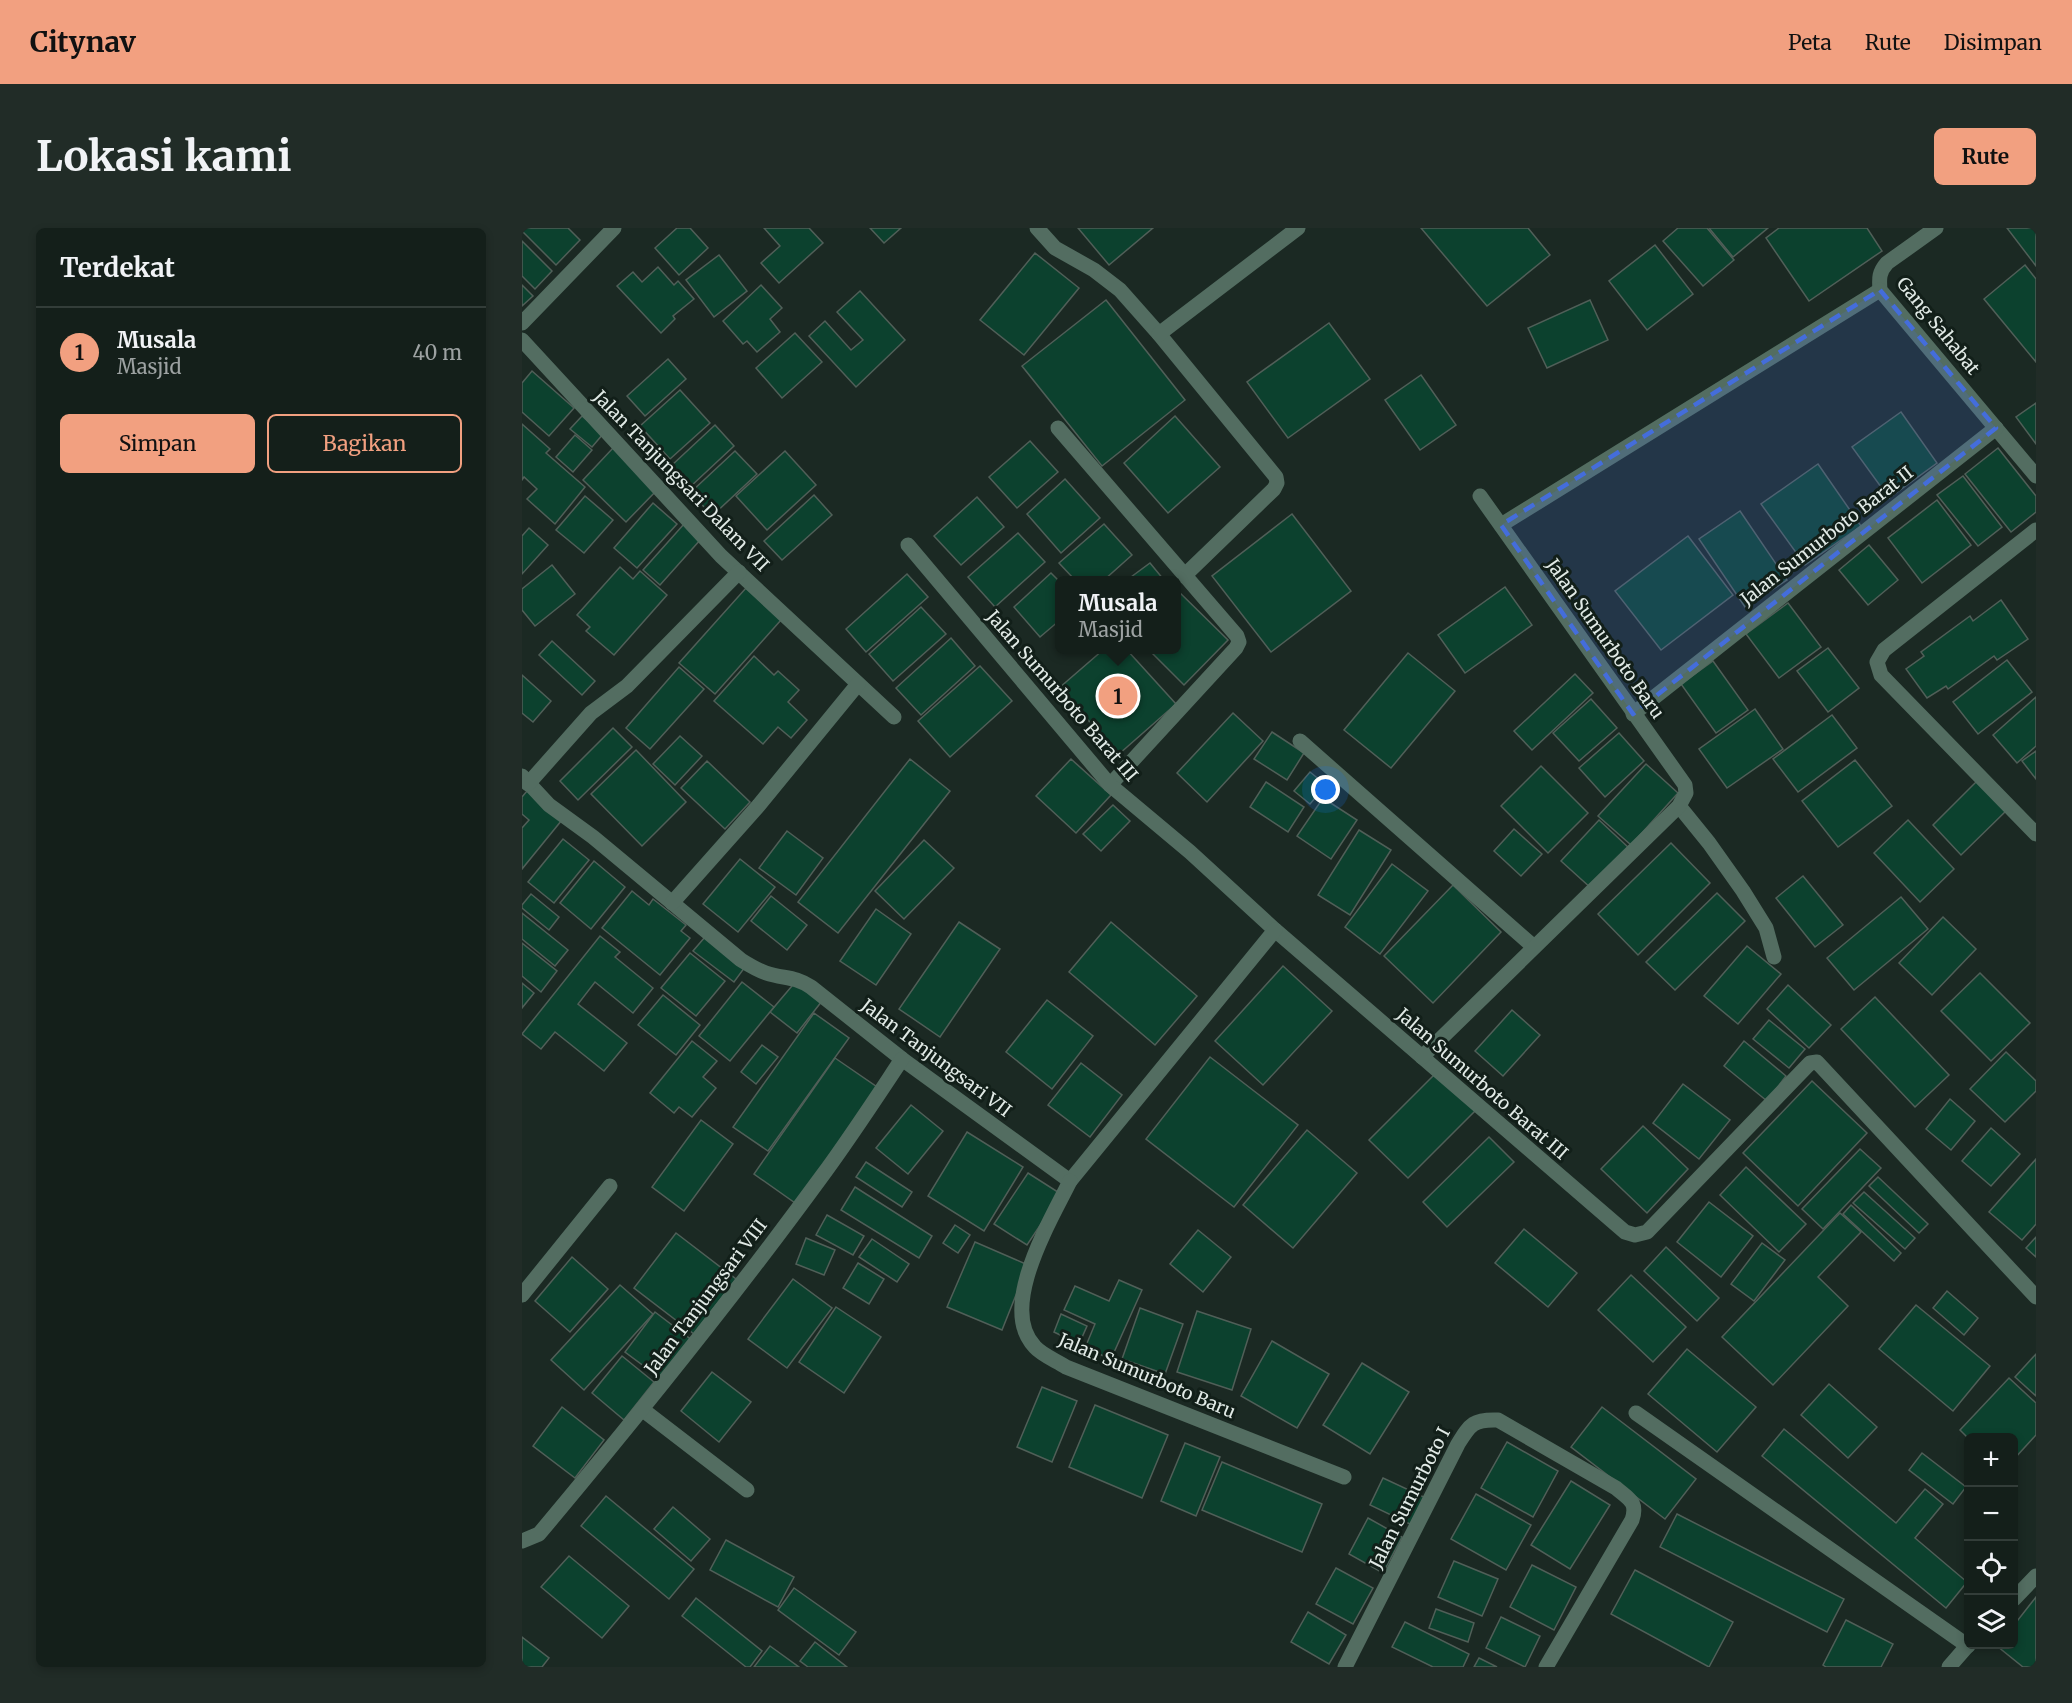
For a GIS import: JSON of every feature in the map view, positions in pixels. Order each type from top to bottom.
[{"type":"street","points":[[522,323],[614,228]]},
{"type":"street","points":[[1037,228],[1055,248],[1094,270],[1120,290],[1276,477],[1277,483],[1274,489],[1184,576]]},
{"type":"street","points":[[1159,334],[1298,228]]},
{"type":"street","name":"Gang Sahabat","points":[[1936,228],[1887,263],[1881,270],[1880,290],[1996,428]]},
{"type":"street","points":[[1501,525],[1880,290]]},
{"type":"street","name":"Jalan Tanjungsari Dalam VII","points":[[522,340],[721,556],[894,717]]},
{"type":"street","points":[[1058,428],[1237,636],[1239,642],[1110,786]]},
{"type":"street","points":[[1996,428],[2036,476]]},
{"type":"street","name":"Jalan Sumurboto Barat II","points":[[1633,714],[1996,428]]},
{"type":"street","name":"Jalan Sumurboto Baru","points":[[1480,496],[1685,785],[1686,794],[1679,807]]},
{"type":"street","points":[[2036,530],[1884,650],[1878,662],[1881,675],[2036,834]]},
{"type":"street","name":"Jalan Sumurboto Barat III","points":[[908,545],[1110,786],[1190,852],[1275,930],[1613,1224],[1635,1235],[1647,1232],[1810,1063],[1817,1062],[2036,1297]]},
{"type":"street","points":[[525,780],[591,713],[627,686],[739,573]]},
{"type":"street","points":[[672,903],[759,805],[858,684]]},
{"type":"street","points":[[1300,741],[1534,947]]},
{"type":"street","name":"Jalan Tanjungsari VII","points":[[525,780],[549,805],[593,837],[755,969],[768,974],[801,980],[812,987],[902,1059],[1070,1181]]},
{"type":"street","points":[[1422,1057],[1679,807],[1709,843],[1743,891],[1766,928],[1774,957]]},
{"type":"street","points":[[1070,1181],[1275,930]]},
{"type":"street","name":"Jalan Tanjungsari VIII","points":[[522,1541],[539,1534],[643,1410],[824,1174],[902,1059]]},
{"type":"street","name":"Jalan Sumurboto Baru","points":[[1070,1181],[1035,1253],[1022,1299],[1023,1328],[1035,1348],[1066,1366],[1344,1477]]},
{"type":"street","points":[[522,1295],[610,1186]]},
{"type":"street","points":[[643,1410],[747,1490]]},
{"type":"street","points":[[1636,1413],[1964,1642]]},
{"type":"street","name":"Jalan Sumurboto I","points":[[1345,1667],[1458,1444],[1475,1422],[1498,1420],[1616,1488],[1632,1501],[1635,1510],[1632,1520],[1546,1667]]},
{"type":"street","points":[[2017,1595],[2036,1576]]},
{"type":"street","points":[[1949,1667],[1965,1649]]},
{"type":"highlighted area","points":[[1880,290],[1996,428],[1633,714],[1501,525]]},
{"type":"building","points":[[522,228],[568,228],[580,240],[556,265],[522,231]]},
{"type":"building","points":[[677,228],[690,228],[708,248],[679,275],[655,248]]},
{"type":"building","points":[[764,228],[809,228],[823,243],[779,283],[761,263],[780,246]]},
{"type":"building","points":[[870,228],[901,228],[884,243]]},
{"type":"building","points":[[1078,228],[1153,228],[1109,265]]},
{"type":"building","points":[[1421,228],[1528,228],[1550,255],[1487,306]]},
{"type":"building","points":[[1678,228],[1707,228],[1734,260],[1703,286],[1663,241]]},
{"type":"building","points":[[1709,228],[1768,228],[1733,257]]},
{"type":"building","points":[[1779,228],[1867,228],[1882,251],[1809,301],[1766,238]]},
{"type":"building","points":[[2007,228],[2036,228],[2036,266]]},
{"type":"building","points":[[522,241],[552,271],[535,289],[522,276]]},
{"type":"building","points":[[1655,245],[1693,294],[1647,330],[1609,281]]},
{"type":"building","points":[[1035,253],[1079,288],[1024,355],[980,320]]},
{"type":"building","points":[[719,255],[747,291],[714,317],[686,280]]},
{"type":"building","points":[[2025,265],[2036,279],[2036,362],[1984,299]]},
{"type":"building","points":[[658,267],[674,285],[678,281],[694,299],[673,316],[675,319],[661,333],[617,286],[633,272],[642,282]]},
{"type":"building","points":[[522,285],[533,296],[522,306]]},
{"type":"building","points":[[761,285],[782,308],[770,319],[780,332],[757,352],[747,341],[743,344],[723,321]]},
{"type":"building","points":[[860,291],[905,340],[856,387],[809,336],[825,321],[851,350],[863,340],[837,312]]},
{"type":"building","points":[[1106,300],[1185,400],[1102,466],[1022,366]]},
{"type":"building","points":[[1590,300],[1608,340],[1547,368],[1528,328]]},
{"type":"building","points":[[1329,323],[1370,379],[1288,438],[1247,382]]},
{"type":"building","points":[[795,333],[822,362],[782,398],[756,368]]},
{"type":"building","points":[[668,359],[686,379],[645,416],[627,396]]},
{"type":"building","points":[[532,371],[574,408],[549,436],[522,412],[522,383]]},
{"type":"building","points":[[1421,375],[1456,425],[1420,450],[1385,400]]},
{"type":"building","points":[[680,390],[710,423],[670,459],[640,426]]},
{"type":"building","points":[[2036,403],[2036,444],[2016,417]]},
{"type":"building","points":[[1901,412],[1937,463],[1889,498],[1852,447]]},
{"type":"building","points":[[582,416],[603,434],[592,447],[570,429]]},
{"type":"building","points":[[1175,416],[1220,467],[1168,513],[1124,463]]},
{"type":"building","points":[[522,424],[550,449],[546,453],[585,487],[555,524],[527,499],[537,489],[524,477],[522,480]]},
{"type":"building","points":[[715,425],[734,446],[690,487],[671,466]]},
{"type":"building","points":[[575,435],[592,450],[573,472],[556,457]]},
{"type":"building","points":[[1030,441],[1058,472],[1017,508],[989,477]]},
{"type":"building","points":[[613,448],[657,490],[626,522],[583,480]]},
{"type":"building","points":[[1998,448],[2036,496],[2036,512],[2011,532],[1965,474]]},
{"type":"building","points":[[735,451],[757,474],[712,516],[691,492]]},
{"type":"building","points":[[785,451],[816,485],[767,530],[736,496]]},
{"type":"building","points":[[1818,464],[1861,526],[1805,565],[1761,504]]},
{"type":"building","points":[[1963,476],[2002,527],[1978,546],[1937,495]]},
{"type":"building","points":[[1065,479],[1100,518],[1061,553],[1027,514]]},
{"type":"building","points":[[814,495],[832,515],[782,560],[764,541]]},
{"type":"building","points":[[585,496],[613,520],[584,553],[556,530]]},
{"type":"building","points":[[977,497],[1004,527],[961,565],[934,536]]},
{"type":"building","points":[[1937,500],[1971,545],[1922,583],[1888,538]]},
{"type":"building","points":[[653,503],[677,524],[637,568],[614,548]]},
{"type":"building","points":[[1740,511],[1787,580],[1745,607],[1699,539]]},
{"type":"building","points":[[1292,514],[1351,591],[1271,652],[1212,576]]},
{"type":"building","points":[[684,524],[701,539],[660,585],[643,570]]},
{"type":"building","points":[[1104,524],[1132,555],[1108,576],[1071,576],[1059,563]]},
{"type":"building","points":[[529,528],[548,545],[522,574],[522,536]]},
{"type":"building","points":[[1018,533],[1045,562],[995,607],[968,577]]},
{"type":"building","points":[[1688,536],[1733,595],[1661,650],[1615,591]]},
{"type":"building","points":[[1869,545],[1898,580],[1868,605],[1839,570]]},
{"type":"building","points":[[1150,563],[1161,576],[1132,576]]},
{"type":"building","points":[[552,565],[575,594],[535,626],[522,610],[522,589]]},
{"type":"building","points":[[620,567],[633,579],[640,571],[667,595],[614,655],[586,631],[590,627],[577,615]]},
{"type":"building","points":[[1051,573],[1055,577],[1055,624],[1040,637],[1014,607]]},
{"type":"building","points":[[907,574],[928,597],[866,652],[846,629]]},
{"type":"building","points":[[1505,587],[1532,625],[1465,673],[1438,635]]},
{"type":"building","points":[[746,588],[781,620],[715,694],[679,663]]},
{"type":"building","points":[[1181,594],[1228,640],[1184,685],[1153,654],[1181,654]]},
{"type":"building","points":[[2001,600],[2028,639],[1997,660],[1994,656],[1948,689],[1946,686],[1927,698],[1906,669],[1924,656],[1921,652],[1970,616],[1973,621]]},
{"type":"building","points":[[1788,603],[1821,647],[1779,678],[1746,634]]},
{"type":"building","points":[[921,607],[946,634],[893,681],[869,654]]},
{"type":"building","points":[[951,638],[975,666],[921,715],[896,688]]},
{"type":"building","points":[[552,641],[595,681],[582,695],[539,655]]},
{"type":"building","points":[[1828,648],[1859,688],[1828,712],[1797,671]]},
{"type":"building","points":[[1408,653],[1455,691],[1391,768],[1344,730]]},
{"type":"building","points":[[1098,654],[1131,654],[1176,704],[1119,754],[1059,688]]},
{"type":"building","points":[[754,656],[774,675],[778,671],[799,690],[788,702],[807,720],[791,738],[778,727],[763,744],[714,701]]},
{"type":"building","points":[[2007,660],[2032,692],[1978,734],[1953,702]]},
{"type":"building","points":[[1713,661],[1748,710],[1716,733],[1681,684]]},
{"type":"building","points":[[980,666],[1012,701],[950,757],[918,721]]},
{"type":"building","points":[[679,667],[704,689],[650,749],[626,728]]},
{"type":"building","points":[[1575,674],[1593,693],[1532,750],[1514,731]]},
{"type":"building","points":[[522,675],[551,701],[533,722],[522,713]]},
{"type":"building","points":[[2036,697],[2036,746],[2017,763],[1993,735]]},
{"type":"building","points":[[1591,699],[1617,728],[1579,761],[1553,733]]},
{"type":"building","points":[[1755,709],[1783,749],[1727,788],[1699,749]]},
{"type":"building","points":[[1233,713],[1263,741],[1207,802],[1177,773]]},
{"type":"building","points":[[1832,715],[1857,748],[1798,792],[1773,759]]},
{"type":"building","points":[[613,728],[632,747],[578,800],[560,781]]},
{"type":"building","points":[[1272,732],[1304,753],[1287,780],[1254,759]]},
{"type":"building","points":[[1619,733],[1644,761],[1605,797],[1579,768]]},
{"type":"building","points":[[680,736],[702,756],[675,785],[653,764]]},
{"type":"building","points":[[636,750],[686,802],[642,846],[591,794]]},
{"type":"building","points":[[2036,751],[2036,779],[2022,761]]},
{"type":"building","points":[[910,759],[950,791],[838,933],[798,902]]},
{"type":"building","points":[[1071,759],[1111,795],[1076,833],[1036,796]]},
{"type":"building","points":[[1855,760],[1892,806],[1838,847],[1802,801]]},
{"type":"building","points":[[707,761],[750,802],[725,829],[681,788]]},
{"type":"building","points":[[1646,764],[1678,793],[1631,845],[1598,816]]},
{"type":"building","points":[[1541,766],[1588,813],[1548,853],[1501,806]]},
{"type":"building","points":[[1310,772],[1326,785],[1310,804],[1294,791]]},
{"type":"building","points":[[1979,779],[2008,809],[1961,855],[1933,825]]},
{"type":"building","points":[[1266,782],[1304,807],[1288,832],[1250,807]]},
{"type":"building","points":[[532,785],[566,815],[522,869],[522,828],[529,820],[522,814],[522,797]]},
{"type":"building","points":[[1323,798],[1357,820],[1331,859],[1297,836]]},
{"type":"building","points":[[1113,805],[1130,821],[1101,851],[1083,834]]},
{"type":"building","points":[[1599,820],[1629,848],[1592,889],[1561,861]]},
{"type":"building","points":[[1908,820],[1954,869],[1920,902],[1874,853]]},
{"type":"building","points":[[1514,829],[1542,854],[1521,876],[1494,851]]},
{"type":"building","points":[[1359,830],[1391,850],[1350,915],[1318,895]]},
{"type":"building","points":[[787,831],[823,858],[796,895],[759,868]]},
{"type":"building","points":[[563,839],[589,860],[554,903],[528,882]]},
{"type":"building","points":[[924,840],[954,868],[904,919],[875,891]]},
{"type":"building","points":[[1671,843],[1710,883],[1638,955],[1598,914]]},
{"type":"building","points":[[740,859],[775,887],[738,932],[703,904]]},
{"type":"building","points":[[594,861],[625,887],[591,929],[560,903]]},
{"type":"building","points":[[1392,864],[1428,891],[1380,954],[1345,927]]},
{"type":"building","points":[[1803,876],[1843,925],[1815,947],[1776,898]]},
{"type":"building","points":[[1453,885],[1501,932],[1433,1003],[1384,956]]},
{"type":"building","points":[[632,891],[649,905],[653,899],[686,925],[681,931],[690,938],[660,975],[602,928]]},
{"type":"building","points":[[1717,893],[1745,921],[1675,990],[1646,962]]},
{"type":"building","points":[[531,894],[559,917],[549,930],[522,908]]},
{"type":"building","points":[[771,896],[807,925],[787,950],[751,921]]},
{"type":"building","points":[[1901,897],[1928,929],[1854,990],[1827,958]]},
{"type":"building","points":[[876,909],[911,934],[876,985],[840,961]]},
{"type":"building","points":[[522,913],[568,950],[555,966],[522,939]]},
{"type":"building","points":[[1943,917],[1976,949],[1932,995],[1899,963]]},
{"type":"building","points":[[959,922],[1000,949],[940,1037],[899,1009]]},
{"type":"building","points":[[1111,922],[1197,996],[1155,1045],[1069,972]]},
{"type":"building","points":[[600,936],[620,952],[615,957],[653,988],[633,1013],[595,982],[578,1004],[627,1043],[604,1071],[555,1032],[541,1049],[522,1034]]},
{"type":"building","points":[[705,937],[745,967],[734,982],[693,951]]},
{"type":"building","points":[[522,943],[557,971],[541,992],[522,976]]},
{"type":"building","points":[[1747,946],[1781,974],[1738,1024],[1704,996]]},
{"type":"building","points":[[690,953],[725,981],[696,1016],[661,988]]},
{"type":"building","points":[[1283,966],[1332,1011],[1263,1085],[1215,1041]]},
{"type":"building","points":[[1980,973],[2030,1023],[1991,1061],[1941,1011]]},
{"type":"building","points":[[797,980],[822,1001],[797,1033],[770,1012]]},
{"type":"building","points":[[742,982],[774,1007],[730,1061],[699,1036]]},
{"type":"building","points":[[522,983],[534,993],[522,1008]]},
{"type":"building","points":[[1788,985],[1831,1025],[1809,1048],[1767,1009]]},
{"type":"building","points":[[663,995],[700,1025],[676,1055],[638,1025]]},
{"type":"building","points":[[1875,997],[1949,1075],[1915,1107],[1841,1029]]},
{"type":"building","points":[[1047,1000],[1093,1036],[1052,1089],[1006,1052]]},
{"type":"building","points":[[1512,1010],[1540,1035],[1503,1076],[1475,1051]]},
{"type":"building","points":[[814,1013],[849,1038],[768,1151],[733,1127]]},
{"type":"building","points":[[1769,1020],[1805,1049],[1789,1068],[1753,1039]]},
{"type":"building","points":[[692,1041],[717,1061],[703,1077],[716,1088],[692,1117],[679,1107],[674,1113],[650,1093]]},
{"type":"building","points":[[1744,1041],[1786,1076],[1767,1101],[1724,1066]]},
{"type":"building","points":[[762,1045],[778,1057],[756,1084],[741,1072]]},
{"type":"building","points":[[2006,1052],[2036,1081],[2036,1091],[2005,1122],[1970,1089]]},
{"type":"building","points":[[1210,1057],[1298,1125],[1234,1207],[1146,1139]]},
{"type":"building","points":[[835,1058],[880,1089],[798,1205],[754,1174]]},
{"type":"building","points":[[1081,1063],[1122,1095],[1090,1137],[1048,1105]]},
{"type":"building","points":[[1436,1073],[1475,1111],[1408,1178],[1369,1140]]},
{"type":"building","points":[[1812,1081],[1867,1133],[1798,1206],[1743,1153]]},
{"type":"building","points":[[1683,1084],[1730,1120],[1699,1159],[1653,1123]]},
{"type":"building","points":[[1950,1099],[1975,1121],[1951,1150],[1926,1129]]},
{"type":"building","points":[[911,1105],[943,1131],[908,1174],[876,1148]]},
{"type":"building","points":[[701,1120],[733,1144],[684,1211],[652,1187]]},
{"type":"building","points":[[1643,1126],[1688,1169],[1647,1213],[1601,1169]]},
{"type":"building","points":[[1991,1128],[2020,1154],[1991,1186],[1962,1161]]},
{"type":"building","points":[[1307,1130],[1357,1173],[1293,1248],[1243,1205]]},
{"type":"building","points":[[967,1132],[1023,1167],[984,1231],[928,1196]]},
{"type":"building","points":[[1489,1137],[1514,1162],[1447,1227],[1423,1202]]},
{"type":"building","points":[[1860,1149],[1881,1168],[1823,1229],[1802,1209]]},
{"type":"building","points":[[2036,1159],[2036,1224],[2022,1240],[1989,1212]]},
{"type":"building","points":[[866,1162],[912,1192],[902,1207],[856,1177]]},
{"type":"building","points":[[1746,1167],[1806,1224],[1779,1252],[1720,1195]]},
{"type":"building","points":[[1028,1173],[1061,1194],[1027,1245],[994,1224]]},
{"type":"building","points":[[1878,1177],[1928,1224],[1919,1233],[1869,1186]]},
{"type":"building","points":[[855,1187],[932,1236],[919,1258],[841,1210]]},
{"type":"building","points":[[1864,1192],[1915,1238],[1905,1249],[1853,1203]]},
{"type":"building","points":[[1709,1202],[1753,1236],[1721,1277],[1677,1242]]},
{"type":"building","points":[[1851,1205],[1901,1253],[1894,1261],[1843,1214]]},
{"type":"building","points":[[1840,1213],[1861,1232],[1818,1277],[1848,1306],[1773,1385],[1722,1337]]},
{"type":"building","points":[[827,1215],[864,1236],[853,1255],[816,1235]]},
{"type":"building","points":[[955,1225],[970,1235],[958,1253],[943,1243]]},
{"type":"building","points":[[1524,1229],[1577,1273],[1548,1307],[1495,1263]]},
{"type":"building","points":[[1198,1230],[1231,1257],[1203,1292],[1170,1264]]},
{"type":"building","points":[[676,1233],[736,1279],[694,1334],[634,1288]]},
{"type":"building","points":[[2036,1237],[2036,1257],[2026,1248]]},
{"type":"building","points":[[806,1238],[835,1250],[824,1275],[796,1264]]},
{"type":"building","points":[[872,1239],[909,1264],[897,1282],[859,1257]]},
{"type":"building","points":[[975,1242],[1028,1265],[1002,1330],[947,1307]]},
{"type":"building","points":[[1762,1243],[1785,1260],[1754,1301],[1731,1284]]},
{"type":"building","points":[[1666,1247],[1719,1298],[1697,1321],[1644,1271]]},
{"type":"building","points":[[572,1257],[608,1289],[570,1332],[535,1301]]},
{"type":"building","points":[[858,1263],[884,1279],[869,1304],[843,1288]]},
{"type":"building","points":[[1631,1275],[1686,1327],[1653,1362],[1598,1310]]},
{"type":"building","points":[[793,1279],[832,1308],[787,1368],[748,1339]]},
{"type":"building","points":[[1119,1280],[1142,1290],[1111,1359],[1085,1348],[1095,1324],[1064,1310],[1075,1286],[1109,1301]]},
{"type":"building","points":[[620,1285],[653,1314],[584,1390],[551,1360]]},
{"type":"building","points":[[1947,1291],[1978,1318],[1964,1335],[1933,1308]]},
{"type":"building","points":[[1916,1305],[1990,1366],[1953,1411],[1879,1349]]},
{"type":"building","points":[[836,1307],[881,1337],[844,1393],[799,1362]]},
{"type":"building","points":[[1140,1308],[1183,1324],[1165,1374],[1122,1359]]},
{"type":"building","points":[[1197,1311],[1251,1329],[1232,1390],[1177,1372]]},
{"type":"building","points":[[655,1312],[693,1341],[664,1381],[625,1352]]},
{"type":"building","points":[[1061,1314],[1087,1326],[1079,1344],[1054,1332]]},
{"type":"building","points":[[1272,1341],[1329,1374],[1297,1428],[1241,1396]]},
{"type":"building","points":[[1687,1349],[1756,1407],[1717,1452],[1648,1394]]},
{"type":"building","points":[[2036,1354],[2036,1396],[2015,1377]]},
{"type":"building","points":[[622,1356],[654,1382],[624,1420],[592,1393]]},
{"type":"building","points":[[1362,1363],[1409,1392],[1370,1454],[1323,1425]]},
{"type":"building","points":[[712,1372],[751,1402],[719,1442],[681,1411]]},
{"type":"building","points":[[2009,1378],[2036,1403],[2036,1435],[2018,1455],[2018,1433],[1964,1434],[1960,1430]]},
{"type":"building","points":[[1829,1384],[1877,1427],[1848,1458],[1801,1415]]},
{"type":"building","points":[[1042,1387],[1077,1401],[1052,1462],[1017,1447]]},
{"type":"building","points":[[1095,1405],[1168,1435],[1142,1498],[1069,1467]]},
{"type":"building","points":[[562,1407],[604,1440],[575,1478],[533,1446]]},
{"type":"building","points":[[1602,1407],[1696,1479],[1665,1519],[1571,1447]]},
{"type":"building","points":[[1784,1429],[1896,1523],[1925,1489],[1943,1504],[1915,1538],[1964,1579],[1964,1586],[1946,1608],[1762,1456]]},
{"type":"building","points":[[1507,1442],[1558,1471],[1533,1517],[1481,1488]]},
{"type":"building","points":[[1185,1443],[1220,1457],[1196,1516],[1161,1501]]},
{"type":"building","points":[[1922,1453],[1964,1485],[1964,1490],[1953,1504],[1909,1470]]},
{"type":"building","points":[[1222,1462],[1322,1504],[1302,1552],[1202,1510]]},
{"type":"building","points":[[1383,1478],[1424,1497],[1412,1525],[1370,1505]]},
{"type":"building","points":[[1571,1481],[1610,1505],[1570,1569],[1531,1545]]},
{"type":"building","points":[[1476,1494],[1531,1525],[1506,1570],[1451,1539]]},
{"type":"building","points":[[606,1496],[694,1569],[669,1599],[581,1526]]},
{"type":"building","points":[[673,1507],[710,1539],[691,1561],[654,1529]]},
{"type":"building","points":[[1677,1514],[1844,1599],[1827,1632],[1660,1547]]},
{"type":"building","points":[[1368,1518],[1402,1537],[1383,1573],[1349,1554]]},
{"type":"building","points":[[726,1540],[794,1577],[778,1607],[710,1570]]},
{"type":"building","points":[[569,1556],[629,1606],[602,1638],[541,1587]]},
{"type":"building","points":[[1454,1561],[1498,1579],[1482,1616],[1438,1597]]},
{"type":"building","points":[[1532,1565],[1576,1587],[1554,1630],[1510,1607]]},
{"type":"building","points":[[1336,1568],[1373,1588],[1353,1624],[1316,1604]]},
{"type":"building","points":[[1635,1570],[1733,1622],[1709,1667],[1611,1614]]},
{"type":"building","points":[[794,1588],[856,1632],[839,1655],[778,1610]]},
{"type":"building","points":[[2036,1597],[2036,1667],[2023,1667],[2001,1649],[2018,1649],[2018,1620]]},
{"type":"building","points":[[696,1598],[762,1651],[750,1667],[746,1667],[682,1616]]},
{"type":"building","points":[[1436,1609],[1474,1623],[1468,1642],[1429,1628]]},
{"type":"building","points":[[1308,1612],[1346,1635],[1329,1664],[1291,1642]]},
{"type":"building","points":[[1501,1617],[1540,1636],[1525,1667],[1486,1648]]},
{"type":"building","points":[[1846,1620],[1893,1644],[1881,1667],[1826,1667],[1823,1665]]},
{"type":"building","points":[[1405,1622],[1469,1654],[1463,1667],[1433,1667],[1392,1647]]},
{"type":"building","points":[[522,1637],[549,1658],[542,1667],[522,1667]]},
{"type":"building","points":[[815,1642],[847,1667],[808,1667],[800,1661]]},
{"type":"building","points":[[770,1646],[799,1667],[754,1667]]},
{"type":"building","points":[[1479,1658],[1497,1667],[1474,1667]]},
{"type":"place","name":"Musala","points":[[1118,696]]}]
